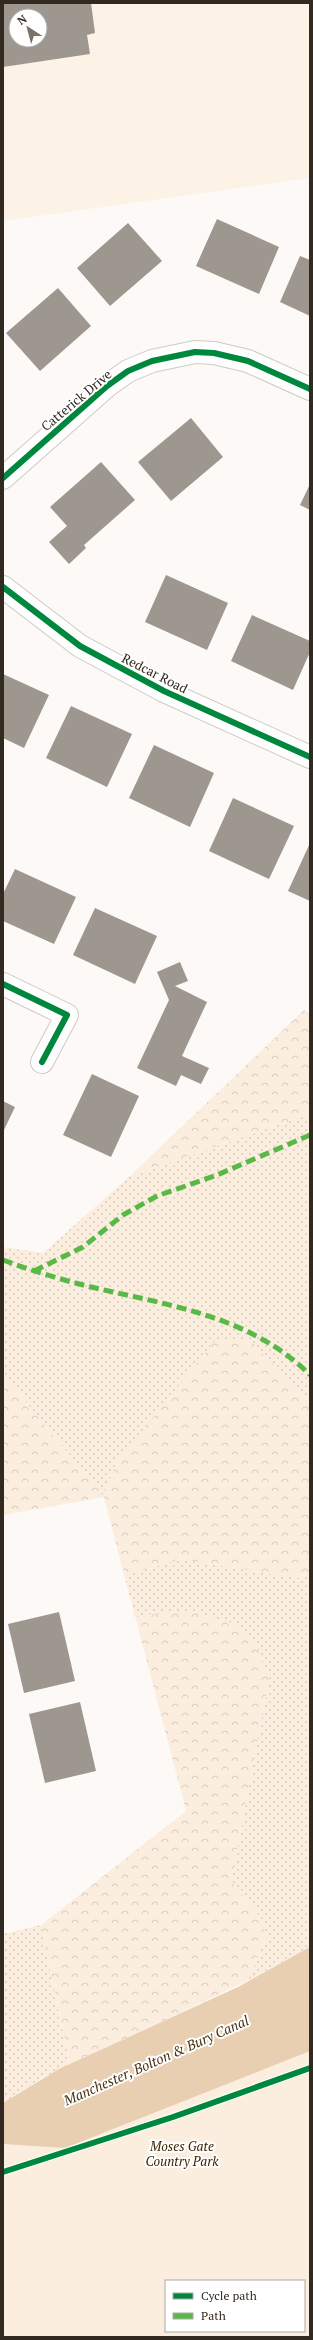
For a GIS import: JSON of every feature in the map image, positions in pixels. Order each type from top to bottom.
[{"type":"street","name":"Catterick Drive","points":[[3,478],[107,386],[128,371],[152,361],[196,352],[214,353],[248,361],[310,389]]},
{"type":"street","name":"Redcar Road","points":[[3,587],[80,646],[164,691],[310,757]]},
{"type":"street","points":[[3,984],[67,1015],[42,1062]]},
{"type":"shaded area","points":[[3,3],[310,3],[310,178],[3,221]]},
{"type":"green space","points":[[304,1010],[310,1015],[310,1114],[130,1176]]},
{"type":"green space","points":[[310,1114],[310,1403],[250,1340],[116,1463],[104,1497],[3,1374],[3,1247],[43,1253],[130,1176]]},
{"type":"green space","points":[[250,1340],[310,1403],[310,1571],[298,1578],[181,1559],[124,1575],[104,1497],[116,1463],[215,1341]]},
{"type":"green space","points":[[3,1374],[104,1497],[3,1515]]},
{"type":"green space","points":[[181,1559],[298,1578],[310,1571],[310,1947],[247,1981],[267,1936],[257,1913],[231,1881],[269,1680],[190,1611],[135,1616],[124,1575]]},
{"type":"green space","points":[[190,1611],[232,1623],[257,1647],[269,1680],[231,1881],[257,1913],[267,1936],[247,1981],[70,2065],[41,1925],[186,1811],[135,1616]]},
{"type":"green space","points":[[41,1925],[70,2065],[44,2077],[3,2103],[3,1934]]},
{"type":"green space","name":"Moses Gate Country Park","points":[[310,1947],[310,2337],[3,2337],[3,2103],[59,2069],[238,1987]]},
{"type":"water","name":"Manchester, Bolton & Bury Canal","points":[[310,1947],[310,2051],[65,2148],[3,2144],[3,2103],[59,2069],[238,1987]]},
{"type":"building","points":[[3,3],[91,3],[95,33],[87,35],[90,54],[3,67]]},
{"type":"building","points":[[217,219],[279,247],[259,294],[196,266]]},
{"type":"building","points":[[128,223],[162,261],[110,306],[77,268]]},
{"type":"building","points":[[300,256],[310,260],[310,316],[280,302]]},
{"type":"building","points":[[58,288],[91,326],[40,371],[6,333]]},
{"type":"building","points":[[191,418],[223,457],[171,501],[138,462]]},
{"type":"building","points":[[101,462],[135,500],[84,545],[86,548],[69,564],[49,542],[67,526],[50,507]]},
{"type":"building","points":[[310,484],[310,510],[300,505]]},
{"type":"building","points":[[166,575],[228,603],[207,650],[145,622]]},
{"type":"building","points":[[252,615],[310,641],[310,652],[293,690],[231,661]]},
{"type":"building","points":[[3,674],[49,695],[24,748],[3,738]]},
{"type":"building","points":[[71,706],[132,734],[107,787],[46,758]]},
{"type":"building","points":[[154,745],[214,773],[190,827],[129,798]]},
{"type":"building","points":[[233,798],[294,826],[269,879],[209,851]]},
{"type":"building","points":[[310,843],[310,901],[288,891]]},
{"type":"building","points":[[15,869],[76,897],[54,944],[3,921],[3,894]]},
{"type":"building","points":[[95,908],[157,936],[135,984],[73,955]]},
{"type":"building","points":[[180,962],[188,981],[175,986],[207,1002],[182,1056],[209,1068],[201,1084],[181,1075],[176,1086],[137,1068],[169,1000],[157,972]]},
{"type":"building","points":[[92,1074],[139,1096],[111,1157],[63,1135]]},
{"type":"building","points":[[3,1101],[15,1107],[3,1132]]},
{"type":"building","points":[[59,1612],[75,1681],[24,1693],[8,1624]]},
{"type":"building","points":[[80,1702],[96,1771],[45,1783],[29,1714]]},
{"type":"marked path","points":[[34,1271],[83,1247],[123,1215],[157,1196],[217,1175],[310,1135]]},
{"type":"marked path","points":[[3,1260],[34,1271],[87,1286],[147,1299],[206,1315],[234,1325],[261,1338],[286,1355],[310,1375]]},
{"type":"cycle path","points":[[3,478],[107,386],[128,371],[152,361],[195,352],[214,353],[248,361],[310,389]]},
{"type":"cycle path","points":[[3,587],[80,646],[164,691],[310,757]]},
{"type":"cycle path","points":[[3,984],[67,1015],[42,1062]]},
{"type":"cycle path","points":[[3,2172],[173,2117],[310,2068]]}]
